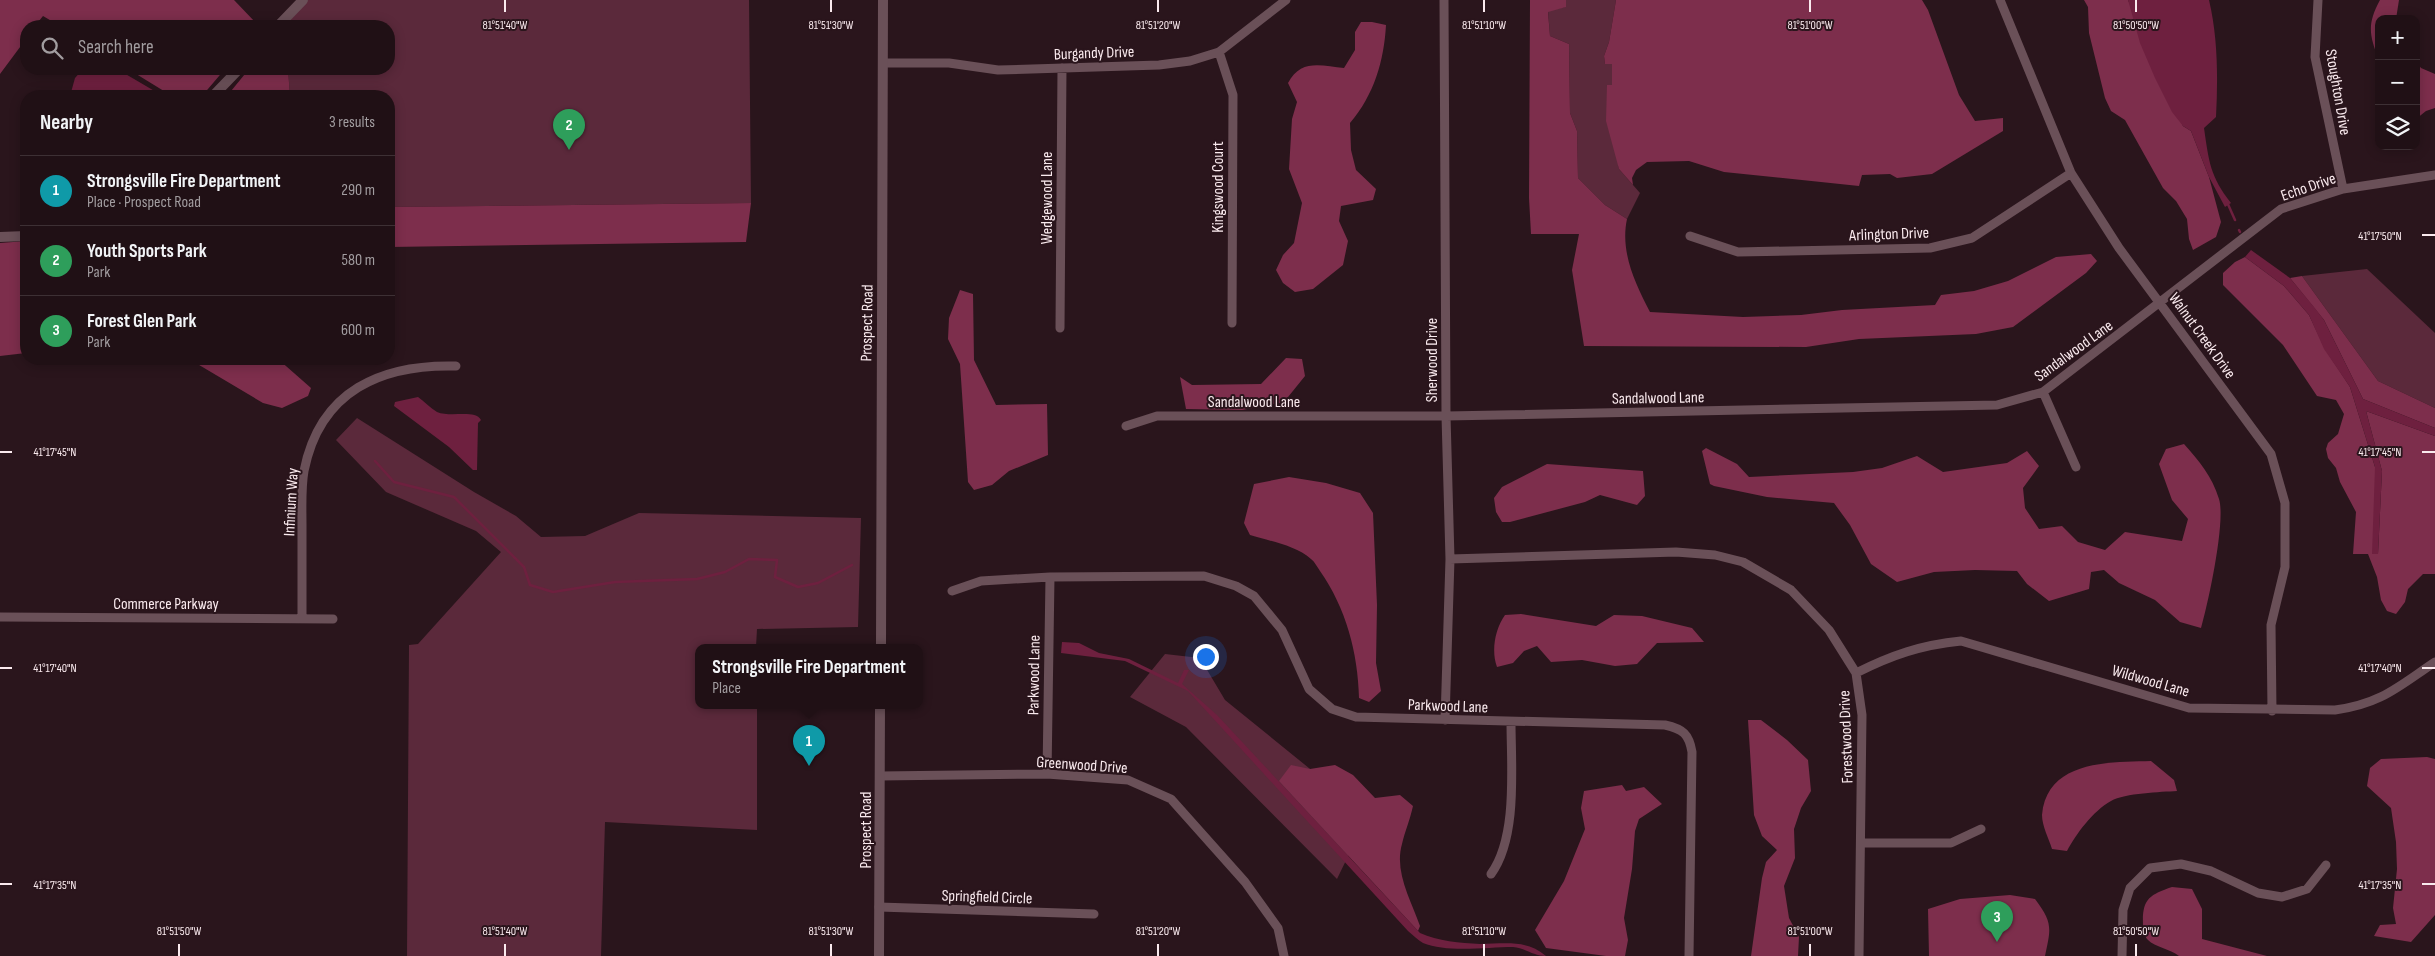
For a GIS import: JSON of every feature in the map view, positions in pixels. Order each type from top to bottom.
[{"type":"street","points":[[284,20],[303,0]]},
{"type":"street","name":"Prospect Road","points":[[880,644],[883,0]]},
{"type":"street","name":"Burgandy Drive","points":[[883,63],[948,63],[998,70],[1166,64],[1190,61],[1218,52],[1286,0]]},
{"type":"street","name":"Sherwood Drive","points":[[1444,0],[1446,416],[1450,559],[1444,720]]},
{"type":"street","name":"Walnut Creek Drive","points":[[2000,0],[2071,173],[2119,248],[2271,454],[2285,503],[2285,567],[2271,624],[2272,711]]},
{"type":"street","name":"Stoughton Drive","points":[[2318,0],[2315,57],[2343,189]]},
{"type":"street","name":"Kingswood Court","points":[[1218,52],[1233,95],[1232,323]]},
{"type":"street","name":"Wedgewood Lane","points":[[1060,328],[1062,68]]},
{"type":"street","points":[[219,90],[232,75]]},
{"type":"street","name":"Arlington Drive","points":[[1690,236],[1738,252],[1930,248],[1972,238],[2071,173]]},
{"type":"street","name":"Echo Drive","points":[[2161,303],[2281,210],[2343,189],[2435,175]]},
{"type":"street","points":[[0,237],[20,236]]},
{"type":"street","name":"Sandalwood Lane","points":[[1126,426],[1157,416],[1446,416],[1997,405],[2043,392],[2161,303]]},
{"type":"street","name":"Infinium Way","points":[[302,619],[303,479],[312,446],[323,424],[350,393],[376,377],[419,366],[456,366]]},
{"type":"street","points":[[2043,392],[2076,467]]},
{"type":"street","name":"Forestwood Drive","points":[[1450,559],[1676,552],[1714,555],[1743,562],[1790,590],[1829,630],[1856,673],[1862,715],[1862,843],[1859,956]]},
{"type":"street","name":"Parkwood Lane","points":[[952,591],[981,581],[1050,577],[1204,576],[1236,586],[1254,596],[1268,610],[1282,630],[1309,689],[1332,709],[1356,717],[1666,726],[1679,728],[1690,740],[1692,752],[1689,956]]},
{"type":"street","name":"Parkwood Lane","points":[[1047,774],[1050,577]]},
{"type":"street","name":"Commerce Parkway","points":[[0,617],[333,619]]},
{"type":"street","name":"Wildwood Lane","points":[[1856,673],[1895,654],[1931,644],[1961,641],[2189,708],[2272,711],[2335,710],[2358,707],[2382,698],[2435,662]]},
{"type":"street","name":"Prospect Road","points":[[879,956],[880,709]]},
{"type":"street","points":[[1491,874],[1498,864],[1511,813],[1512,722]]},
{"type":"street","name":"Greenwood Drive","points":[[880,776],[1047,774],[1128,780],[1171,799],[1244,882],[1278,928],[1284,956]]},
{"type":"street","points":[[1862,843],[1951,844],[1981,829]]},
{"type":"street","points":[[2122,956],[2123,910],[2130,888],[2150,868],[2181,864],[2211,871],[2258,893],[2282,897],[2307,889],[2326,866]]},
{"type":"street","name":"Springfield Circle","points":[[879,907],[1094,914]]},
{"type":"shaded area","points":[[0,0],[234,0],[253,20],[50,20],[43,16],[40,20],[20,20],[20,47],[0,74]]},
{"type":"shaded area","points":[[308,0],[749,0],[751,203],[395,207],[395,90],[290,90],[288,75],[395,75],[395,20],[290,20]]},
{"type":"shaded area","points":[[1530,0],[1566,0],[1566,7],[1548,12],[1550,36],[1569,44],[1570,113],[1577,131],[1578,178],[1605,205],[1627,219],[1625,231],[1627,255],[1634,279],[1650,312],[1743,317],[1801,315],[1842,310],[1935,305],[1941,295],[1974,291],[2008,281],[2056,257],[2091,254],[2097,261],[2086,273],[2013,327],[1976,334],[1859,339],[1806,347],[1584,346],[1572,270],[1579,234],[1531,234],[1529,198]]},
{"type":"shaded area","points":[[1566,0],[1616,0],[1609,42],[1604,56],[1605,64],[1612,64],[1612,85],[1607,86],[1619,169],[1640,193],[1627,219],[1605,205],[1578,178],[1577,131],[1570,113],[1569,44],[1550,36],[1548,11],[1565,7]]},
{"type":"shaded area","points":[[1616,0],[1922,0],[1928,10],[1959,95],[1975,121],[2003,118],[2003,131],[1932,174],[1897,178],[1890,174],[1862,175],[1859,186],[1724,172],[1689,161],[1647,162],[1636,170],[1632,178],[1633,185],[1619,169],[1606,121],[1607,85],[1612,85],[1612,64],[1605,64],[1604,56],[1609,42]]},
{"type":"shaded area","points":[[2084,0],[2128,0],[2183,126],[2191,131],[2209,177],[2221,222],[2216,237],[2193,250],[2189,239],[2187,219],[2176,201],[2163,188],[2125,120],[2111,111],[2105,98],[2089,33],[2088,7]]},
{"type":"shaded area","points":[[2128,0],[2209,0],[2216,43],[2217,102],[2216,117],[2204,128],[2212,168],[2219,185],[2231,203],[2225,207],[2209,177],[2191,131],[2183,126],[2172,112],[2155,78],[2140,43]]},
{"type":"shaded area","points":[[2380,0],[2399,0],[2397,15],[2375,15],[2375,49],[2371,36],[2371,23]]},
{"type":"shaded area","points":[[1361,22],[1386,25],[1383,52],[1376,77],[1365,101],[1350,123],[1351,150],[1356,170],[1376,189],[1373,200],[1341,206],[1339,221],[1348,241],[1343,265],[1313,289],[1295,292],[1283,283],[1276,270],[1283,255],[1294,243],[1302,203],[1289,169],[1292,119],[1297,102],[1288,83],[1299,70],[1313,65],[1344,68],[1355,50],[1355,32]]},
{"type":"shaded area","points":[[2420,67],[2435,74],[2435,108],[2420,116]]},
{"type":"shaded area","points":[[78,75],[127,75],[153,90],[72,90]]},
{"type":"shaded area","points":[[138,75],[220,75],[207,90],[162,90]]},
{"type":"shaded area","points":[[244,75],[288,75],[290,90],[232,90]]},
{"type":"shaded area","points":[[751,203],[746,242],[395,247],[395,207]]},
{"type":"shaded area","points":[[20,241],[20,354],[0,356],[0,243]]},
{"type":"shaded area","points":[[2251,250],[2290,278],[2324,320],[2363,399],[2435,428],[2435,436],[2366,411],[2382,471],[2378,554],[2372,554],[2375,467],[2350,387],[2324,349],[2309,315],[2284,286],[2245,257]]},
{"type":"shaded area","points":[[2245,257],[2284,286],[2309,315],[2325,349],[2350,387],[2375,467],[2378,554],[2382,471],[2366,411],[2435,436],[2435,574],[2423,574],[2408,589],[2405,602],[2396,614],[2387,611],[2381,600],[2377,577],[2368,554],[2353,554],[2356,512],[2340,482],[2336,468],[2328,458],[2326,449],[2328,443],[2338,434],[2344,414],[2336,400],[2317,396],[2283,345],[2223,285],[2223,273],[2235,262]]},
{"type":"shaded area","points":[[2367,269],[2435,333],[2435,408],[2378,381],[2302,276]]},
{"type":"shaded area","points":[[2302,276],[2378,381],[2435,408],[2435,428],[2363,399],[2324,320],[2290,278]]},
{"type":"shaded area","points":[[960,290],[973,294],[974,360],[996,405],[1047,404],[1048,455],[1009,471],[992,485],[974,490],[968,482],[960,364],[948,339],[949,318]]},
{"type":"shaded area","points":[[1286,358],[1302,359],[1305,376],[1284,402],[1242,410],[1186,409],[1180,377],[1192,385],[1261,384]]},
{"type":"shaded area","points":[[199,365],[285,365],[311,388],[308,396],[282,408],[263,403]]},
{"type":"shaded area","points":[[418,397],[437,412],[443,414],[474,415],[481,420],[478,423],[477,470],[473,470],[449,447],[394,406],[395,402]]},
{"type":"shaded area","points":[[357,418],[474,492],[516,516],[541,537],[585,536],[639,513],[861,518],[858,627],[757,629],[756,644],[695,644],[695,709],[757,709],[757,830],[605,822],[601,956],[407,956],[409,645],[418,644],[501,552],[476,531],[386,492],[336,440]]},
{"type":"shaded area","points":[[2184,444],[2209,476],[2219,499],[2221,510],[2215,563],[2201,628],[2180,622],[2155,600],[2119,583],[2104,570],[2091,572],[2089,589],[2049,601],[2027,584],[2017,571],[1975,570],[1934,572],[1897,582],[1871,564],[1850,525],[1834,503],[1767,497],[1714,486],[1710,484],[1702,451],[1706,448],[1737,464],[1749,477],[1853,472],[1882,468],[1917,456],[1943,472],[2007,463],[2027,451],[2039,466],[2023,488],[2025,508],[2039,529],[2062,526],[2078,542],[2105,550],[2125,532],[2182,541],[2188,519],[2172,500],[2159,464],[2166,449]]},
{"type":"shaded area","points":[[1547,464],[1643,471],[1645,496],[1637,505],[1600,495],[1585,502],[1510,522],[1502,522],[1496,512],[1494,498],[1502,487]]},
{"type":"shaded area","points":[[1289,477],[1326,483],[1360,493],[1373,513],[1377,605],[1376,663],[1381,691],[1369,702],[1359,698],[1356,664],[1344,616],[1329,585],[1315,563],[1297,550],[1250,535],[1244,523],[1254,484]]},
{"type":"shaded area","points":[[1521,614],[1596,626],[1614,615],[1642,616],[1692,628],[1704,642],[1657,643],[1637,664],[1615,666],[1582,660],[1551,662],[1537,646],[1524,651],[1513,663],[1497,667],[1494,647],[1499,627],[1505,615]]},
{"type":"shaded area","points":[[1062,642],[1079,643],[1099,653],[1129,659],[1178,683],[1184,670],[1189,670],[1182,684],[1217,715],[1420,933],[1442,940],[1457,942],[1523,945],[1531,947],[1546,956],[1513,947],[1455,949],[1421,942],[1408,931],[1188,691],[1125,661],[1061,653]]},
{"type":"shaded area","points":[[1165,654],[1200,658],[1225,700],[1320,777],[1353,846],[1337,879],[1186,727],[1130,697]]},
{"type":"shaded area","points":[[1748,720],[1761,720],[1787,740],[1808,760],[1811,791],[1801,808],[1794,829],[1795,858],[1784,886],[1789,918],[1799,937],[1798,956],[1751,956],[1762,878],[1766,862],[1777,850],[1762,836],[1754,815]]},
{"type":"shaded area","points":[[2427,757],[2435,759],[2435,915],[2411,942],[2374,936],[2380,925],[2396,924],[2393,908],[2397,869],[2396,842],[2391,808],[2367,786],[2370,768],[2381,759]]},
{"type":"shaded area","points":[[2151,761],[2174,780],[2177,791],[2153,792],[2117,798],[2104,805],[2086,823],[2067,851],[2052,849],[2044,828],[2042,815],[2046,797],[2055,784],[2068,774],[2083,768],[2117,762]]},
{"type":"shaded area","points":[[1291,765],[1310,769],[1335,765],[1353,775],[1375,798],[1400,795],[1413,806],[1402,844],[1400,865],[1405,886],[1420,926],[1418,931],[1279,781]]},
{"type":"shaded area","points":[[1622,785],[1626,791],[1644,787],[1662,804],[1639,819],[1635,831],[1632,869],[1624,918],[1628,940],[1625,956],[1606,956],[1546,948],[1535,930],[1564,881],[1585,829],[1581,808],[1584,791]]},
{"type":"shaded area","points":[[2172,887],[2192,889],[2202,909],[2202,939],[2267,956],[2179,956],[2148,940],[2144,933],[2143,916],[2148,899]]},
{"type":"shaded area","points":[[2010,895],[2035,899],[2045,914],[2048,920],[2049,932],[2045,956],[1929,956],[1928,909],[1960,899]]},
{"type":"waterway","points":[[2227,202],[2235,220]]},
{"type":"waterway","points":[[375,461],[394,482],[454,497],[524,567],[530,585],[553,592],[615,582],[697,579],[725,572],[749,559],[777,560],[775,577],[798,587],[818,583],[852,565]]},
{"type":"place","name":"Youth Sports Park","points":[[569,150]]},
{"type":"place","name":"Strongsville Fire Department","points":[[809,766]]},
{"type":"place","name":"Forest Glen Park","points":[[1997,942]]}]
